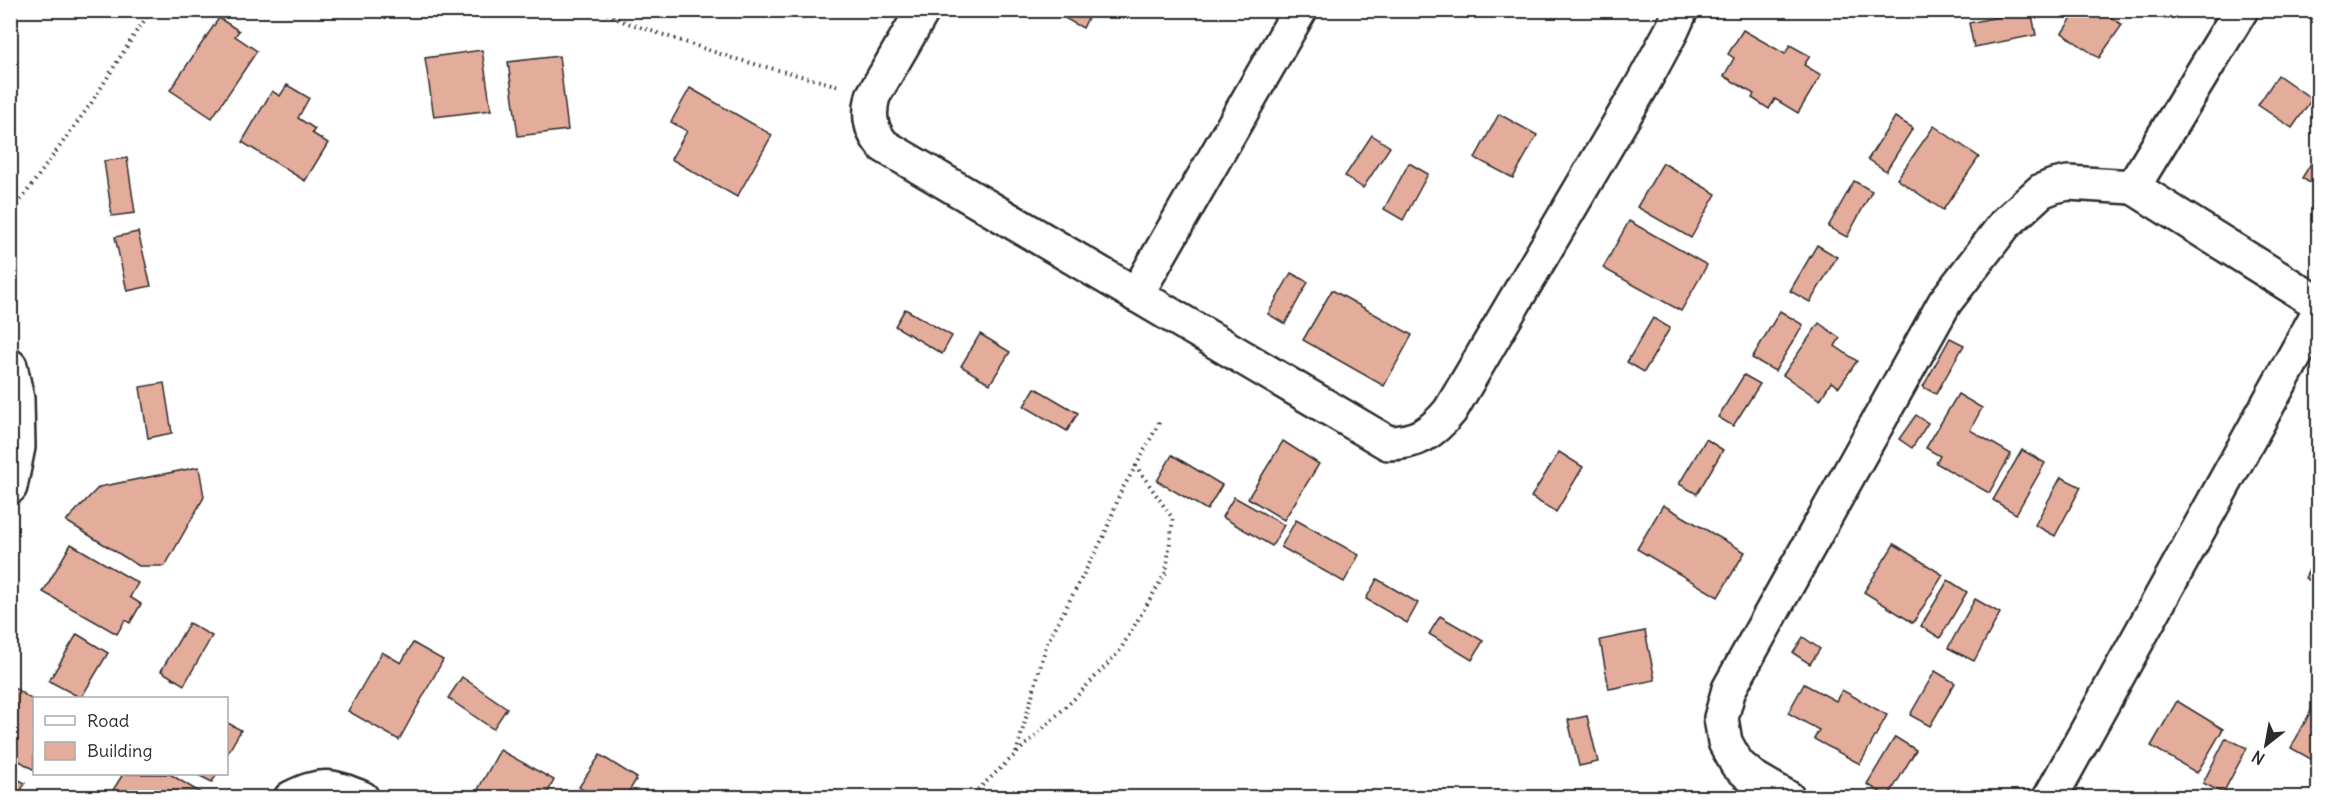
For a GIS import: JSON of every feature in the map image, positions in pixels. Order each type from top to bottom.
[{"type":"street","points":[[923,10],[873,96],[870,118],[878,140],[884,146],[1388,443],[1412,441],[1437,427],[1450,411],[1641,87],[1681,10]]},
{"type":"street","points":[[1136,295],[1300,10]]},
{"type":"street","points":[[2133,188],[2241,10]]},
{"type":"street","points":[[1788,798],[1752,777],[1737,764],[1725,742],[1721,718],[1729,689],[1945,302],[2005,224],[2041,191],[2068,183],[2133,188],[2319,303]]},
{"type":"street","points":[[2050,798],[2319,314]]},
{"type":"street","points":[[10,366],[17,399],[18,447],[10,487]]},
{"type":"street","points":[[291,798],[316,786],[340,789],[362,798]]},
{"type":"path","points":[[10,215],[92,102],[152,10]]},
{"type":"path","points":[[602,10],[619,20],[732,58],[839,86]]},
{"type":"path","points":[[1015,754],[1047,644],[1104,536],[1121,491],[1160,421]]},
{"type":"path","points":[[969,798],[1119,652],[1166,572],[1173,519],[1136,466]]},
{"type":"building","points":[[1070,10],[1092,10],[1083,28],[1066,19]]},
{"type":"building","points":[[2031,10],[2036,35],[1974,47],[1969,23]]},
{"type":"building","points":[[2077,10],[2101,10],[2122,25],[2099,58],[2062,33]]},
{"type":"building","points":[[219,18],[239,31],[235,36],[257,51],[212,118],[170,90]]},
{"type":"building","points":[[1743,30],[1785,54],[1790,45],[1810,56],[1804,65],[1821,75],[1798,113],[1775,99],[1769,109],[1752,98],[1754,94],[1724,76],[1734,58],[1728,54]]},
{"type":"building","points":[[482,50],[491,110],[434,117],[425,58]]},
{"type":"building","points":[[559,56],[568,130],[518,136],[508,62]]},
{"type":"building","points":[[2278,75],[2312,99],[2292,128],[2258,105]]},
{"type":"building","points":[[287,85],[309,98],[298,118],[315,129],[312,133],[328,143],[305,181],[242,142],[272,91],[280,96]]},
{"type":"building","points":[[690,88],[772,135],[737,197],[671,159],[687,131],[671,122]]},
{"type":"building","points":[[1499,114],[1537,135],[1513,178],[1475,158]]},
{"type":"building","points":[[1895,117],[1913,128],[1886,171],[1868,159]]},
{"type":"building","points":[[1934,126],[1979,157],[1943,210],[1897,179]]},
{"type":"building","points":[[1372,135],[1390,147],[1363,188],[1345,176]]},
{"type":"building","points":[[2318,152],[2318,188],[2302,178]]},
{"type":"building","points":[[127,158],[135,213],[112,216],[104,161]]},
{"type":"building","points":[[1409,163],[1428,174],[1403,220],[1384,209]]},
{"type":"building","points":[[1663,163],[1716,194],[1691,238],[1637,207]]},
{"type":"building","points":[[1854,181],[1872,191],[1847,237],[1828,227]]},
{"type":"building","points":[[1629,221],[1707,265],[1681,311],[1603,268]]},
{"type":"building","points":[[138,232],[151,286],[127,291],[115,237]]},
{"type":"building","points":[[1817,245],[1837,257],[1810,302],[1790,291]]},
{"type":"building","points":[[1291,273],[1308,282],[1285,324],[1268,314]]},
{"type":"building","points":[[1332,290],[1412,335],[1384,386],[1303,340]]},
{"type":"building","points":[[905,309],[952,336],[942,354],[895,326]]},
{"type":"building","points":[[1780,311],[1803,325],[1775,371],[1752,358]]},
{"type":"building","points":[[1653,318],[1670,328],[1644,372],[1627,362]]},
{"type":"building","points":[[1819,323],[1840,338],[1835,346],[1857,361],[1839,387],[1831,382],[1820,400],[1783,375]]},
{"type":"building","points":[[980,334],[1010,352],[990,384],[961,366]]},
{"type":"building","points":[[1950,338],[1964,345],[1936,394],[1923,387]]},
{"type":"building","points":[[1744,375],[1760,384],[1733,426],[1718,417]]},
{"type":"building","points":[[164,383],[172,433],[148,438],[140,387]]},
{"type":"building","points":[[1035,388],[1078,413],[1067,431],[1024,406]]},
{"type":"building","points":[[1958,394],[1982,408],[1970,430],[2011,454],[1989,493],[1936,463],[1940,456],[1926,448]]},
{"type":"building","points":[[1916,415],[1928,423],[1912,448],[1899,439]]},
{"type":"building","points":[[1706,439],[1723,450],[1697,494],[1679,484]]},
{"type":"building","points":[[1283,441],[1319,464],[1284,520],[1248,498]]},
{"type":"building","points":[[2022,450],[2045,463],[2016,514],[1993,500]]},
{"type":"building","points":[[1559,452],[1583,467],[1556,512],[1531,497]]},
{"type":"building","points":[[1172,455],[1222,485],[1207,510],[1157,481]]},
{"type":"building","points":[[199,467],[204,497],[165,566],[139,566],[66,521],[99,487]]},
{"type":"building","points":[[2061,477],[2081,487],[2055,536],[2035,525]]},
{"type":"building","points":[[1234,497],[1284,525],[1272,546],[1222,517]]},
{"type":"building","points":[[1663,505],[1745,552],[1718,597],[1637,549]]},
{"type":"building","points":[[1296,520],[1359,555],[1344,582],[1281,547]]},
{"type":"building","points":[[71,544],[138,583],[130,597],[141,604],[130,623],[125,620],[117,634],[43,592]]},
{"type":"building","points":[[1894,544],[1943,575],[1913,623],[1864,592]]},
{"type":"building","points":[[2318,552],[2318,585],[2305,578]]},
{"type":"building","points":[[1377,579],[1418,603],[1407,623],[1366,599]]},
{"type":"building","points":[[1948,580],[1967,592],[1940,638],[1921,626]]},
{"type":"building","points":[[1975,599],[2000,613],[1974,661],[1948,648]]},
{"type":"building","points":[[1440,616],[1483,641],[1472,660],[1429,634]]},
{"type":"building","points":[[189,623],[212,636],[184,685],[161,671]]},
{"type":"building","points":[[1645,631],[1655,680],[1609,689],[1600,640]]},
{"type":"building","points":[[77,634],[108,653],[82,697],[49,681]]},
{"type":"building","points":[[1803,637],[1820,649],[1810,664],[1793,653]]},
{"type":"building","points":[[413,643],[443,660],[399,740],[348,711],[382,652],[401,663]]},
{"type":"building","points":[[1935,671],[1955,683],[1930,726],[1910,715]]},
{"type":"building","points":[[462,677],[507,708],[493,729],[448,698]]},
{"type":"building","points":[[1804,684],[1836,701],[1842,690],[1887,715],[1860,764],[1814,739],[1819,730],[1788,713]]},
{"type":"building","points":[[10,685],[33,700],[33,769],[10,755]]},
{"type":"building","points":[[2177,701],[2223,729],[2197,773],[2151,746]]},
{"type":"building","points":[[2313,707],[2318,710],[2318,763],[2291,748]]},
{"type":"building","points":[[1587,716],[1598,762],[1579,766],[1568,720]]},
{"type":"building","points":[[228,723],[241,730],[228,753]]},
{"type":"building","points":[[1895,737],[1916,750],[1888,797],[1867,784]]},
{"type":"building","points":[[2226,738],[2247,748],[2223,793],[2203,783]]},
{"type":"building","points":[[500,750],[554,780],[545,798],[484,798],[476,793]]},
{"type":"building","points":[[600,755],[637,778],[625,798],[595,798],[579,787]]},
{"type":"building","points":[[10,775],[25,783],[17,798],[10,798]]},
{"type":"building","points":[[122,775],[172,775],[204,795],[202,798],[108,798]]},
{"type":"building","points":[[198,775],[216,775],[212,782]]}]
